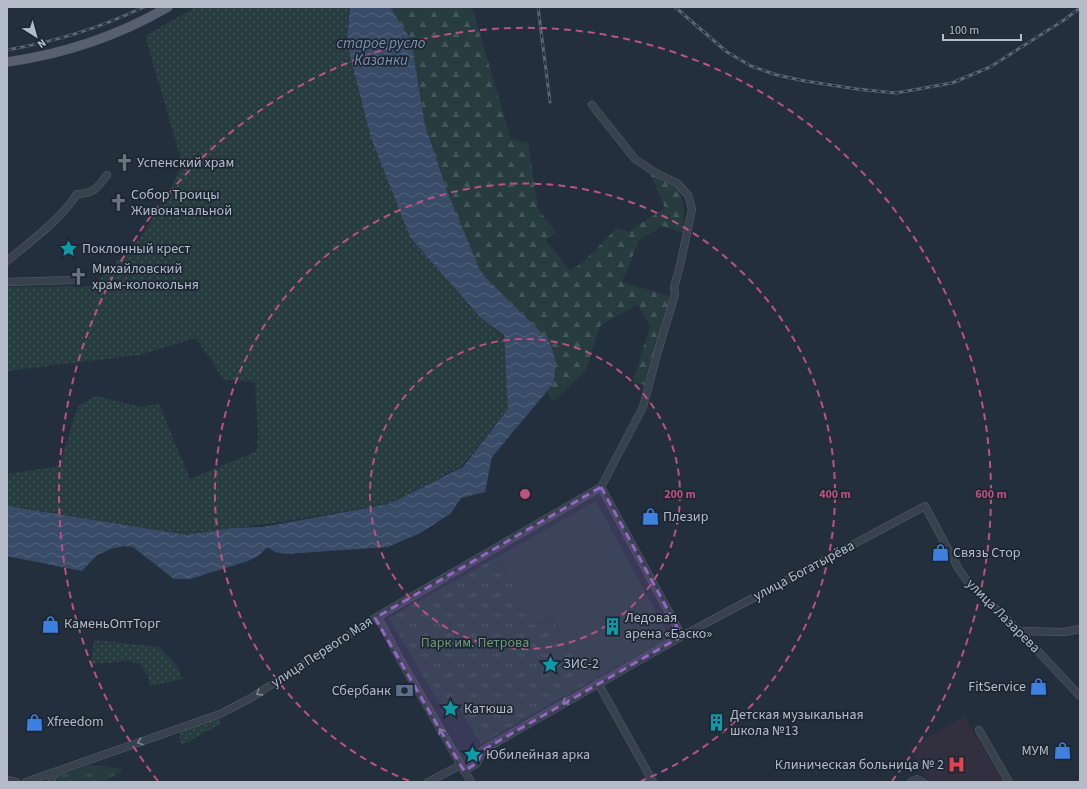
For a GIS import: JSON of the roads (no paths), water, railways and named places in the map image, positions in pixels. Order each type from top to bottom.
[{"type":"main road","points":[[7,62],[58,53],[80,46],[125,28],[168,7]]},
{"type":"street","points":[[592,105],[635,158],[656,173],[677,183],[688,195],[692,209],[674,288],[674,294],[643,407],[601,487],[682,636]]},
{"type":"street","points":[[7,261],[68,209],[78,194],[95,190],[107,175]]},
{"type":"street","points":[[7,282],[73,280]]},
{"type":"street","name":"улица Первого Мая","points":[[26,782],[220,714],[251,698],[375,618],[601,487]]},
{"type":"street","name":"улица Богатырёва","points":[[428,782],[478,763],[483,750],[598,683],[682,636],[925,506]]},
{"type":"street","name":"улица Лазарева","points":[[925,506],[958,568],[968,582],[1019,631],[1080,696]]},
{"type":"street","points":[[375,618],[381,623],[401,661],[471,782]]},
{"type":"street","points":[[1019,631],[1064,632],[1080,629]]},
{"type":"street","points":[[598,683],[653,782]]},
{"type":"street","points":[[979,730],[1009,782]]},
{"type":"street","points":[[51,782],[55,774],[59,771]]},
{"type":"street","points":[[912,782],[916,779],[923,782]]},
{"type":"street","points":[[7,780],[16,782]]},
{"type":"water","name":"старое русло Казанки","points":[[350,7],[390,7],[411,40],[425,125],[447,191],[480,270],[488,280],[548,339],[553,350],[555,361],[553,384],[492,457],[485,492],[461,498],[451,513],[422,532],[388,547],[285,554],[275,552],[268,547],[258,556],[248,561],[190,579],[174,579],[133,547],[124,546],[110,549],[98,554],[82,571],[7,556],[7,506],[187,535],[231,528],[263,527],[389,504],[463,467],[508,409],[504,335],[480,317],[410,237],[371,138],[347,44]]},
{"type":"railway","points":[[7,50],[43,43],[93,28],[144,7]]},
{"type":"railway","points":[[538,7],[550,102]]},
{"type":"railway","points":[[675,7],[727,52],[751,66],[777,75],[805,81],[896,93],[952,83],[990,67],[1064,20],[1080,8]]},
{"type":"place","name":"Успенский храм","points":[[124,163]]},
{"type":"place","name":"Собор Троицы Живоначальной","points":[[118,203]]},
{"type":"place","name":"Поклонный крест","points":[[69,249]]},
{"type":"place","name":"Михайловский храм-колокольня","points":[[79,277]]},
{"type":"place","name":"Плезир","points":[[650,517]]},
{"type":"place","name":"Связь Стор","points":[[940,553]]},
{"type":"place","name":"КаменьОптТорг","points":[[51,624]]},
{"type":"place","name":"Ледовая арена «Баско»","points":[[612,626]]},
{"type":"place","name":"ЗИС-2","points":[[550,664]]},
{"type":"place","name":"FitService","points":[[1039,687]]},
{"type":"place","name":"Сбербанк","points":[[404,691]]},
{"type":"place","name":"Катюша","points":[[451,709]]},
{"type":"place","name":"Xfreedom","points":[[34,722]]},
{"type":"place","name":"Детская музыкальная школа №13","points":[[717,723]]},
{"type":"place","name":"МУМ","points":[[1062,751]]},
{"type":"place","name":"Юбилейная арка","points":[[473,755]]},
{"type":"place","name":"Клиническая больница № 2","points":[[957,765]]},
{"type":"park label","name":"Парк им. Петрова","points":[[475,643]]}]
